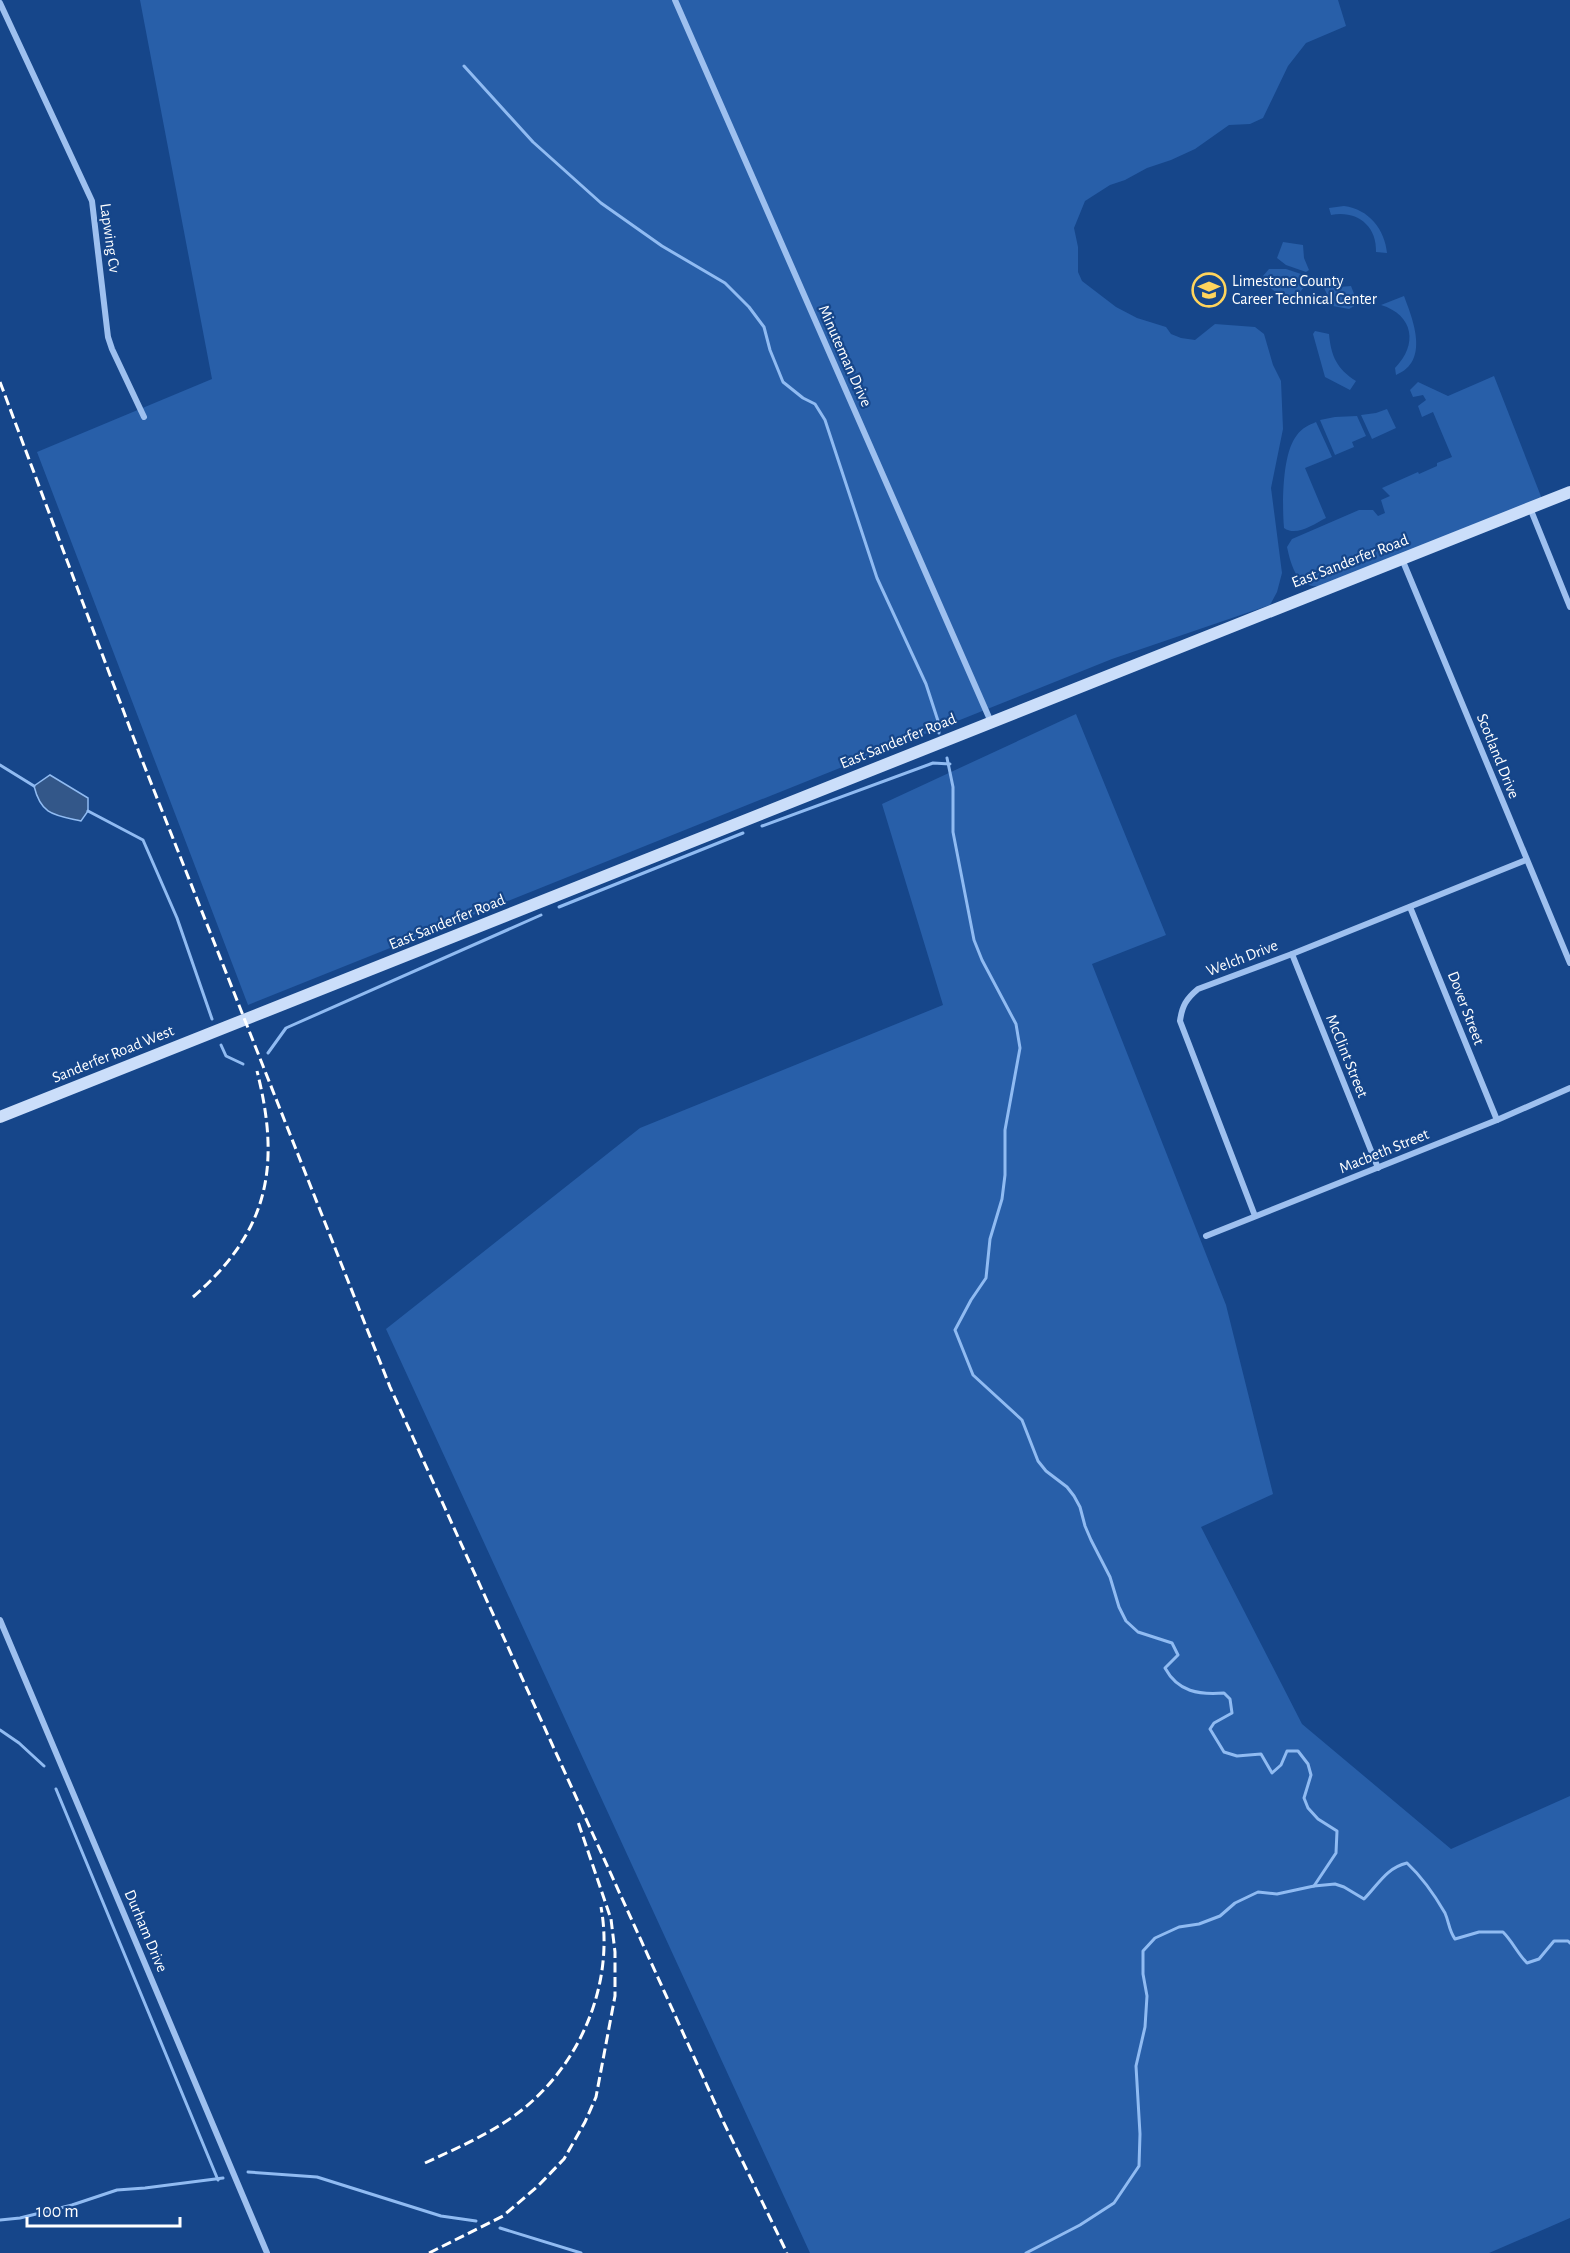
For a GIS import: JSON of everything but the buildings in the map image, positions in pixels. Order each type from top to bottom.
[{"type":"street","name":"Minuteman Drive","points":[[675,0],[991,722]]},
{"type":"street","name":"Lapwing Cv","points":[[0,3],[92,201],[108,337],[144,417]]},
{"type":"street","name":"East Sanderfer Road","points":[[239,1022],[1570,492]]},
{"type":"street","points":[[1530,508],[1570,607]]},
{"type":"street","name":"Scotland Drive","points":[[1402,559],[1570,963]]},
{"type":"street","name":"Welch Drive","points":[[1255,1216],[1180,1021],[1182,1008],[1188,998],[1198,989],[1292,954],[1526,860]]},
{"type":"street","name":"Dover Street","points":[[1410,907],[1497,1120]]},
{"type":"street","name":"McClint Street","points":[[1292,954],[1377,1168]]},
{"type":"street","name":"Sanderfer Road West","points":[[0,1118],[239,1022]]},
{"type":"street","name":"Macbeth Street","points":[[1206,1236],[1497,1120],[1570,1088]]},
{"type":"street","name":"Durham Drive","points":[[0,1620],[267,2253]]},
{"type":"shaded area","points":[[140,0],[1338,0],[1346,26],[1306,43],[1288,66],[1263,118],[1250,124],[1229,125],[1195,149],[1110,185],[1085,201],[1074,228],[1078,247],[1078,272],[1082,281],[1116,307],[1137,318],[1166,327],[1171,334],[1181,338],[1195,340],[1215,324],[1255,327],[1264,334],[1273,365],[1281,381],[1283,429],[1271,488],[1282,573],[1277,592],[1270,605],[1112,659],[248,1005],[37,452],[212,379]]},
{"type":"shaded area","points":[[1344,206],[1361,211],[1374,222],[1383,236],[1387,253],[1376,252],[1373,234],[1369,227],[1356,217],[1331,215],[1329,208]]},
{"type":"shaded area","points":[[1283,242],[1303,245],[1304,258],[1309,270],[1306,272],[1286,265],[1277,258]]},
{"type":"shaded area","points":[[1269,269],[1286,269],[1301,274],[1304,287],[1294,300],[1288,301],[1269,287],[1263,276]]},
{"type":"shaded area","points":[[1326,284],[1339,287],[1351,286],[1358,304],[1349,309],[1333,306],[1324,288]]},
{"type":"shaded area","points":[[1404,296],[1414,328],[1416,350],[1413,360],[1406,369],[1396,375],[1395,368],[1407,350],[1409,332],[1400,316],[1381,305]]},
{"type":"shaded area","points":[[1315,331],[1329,334],[1331,349],[1336,361],[1344,372],[1356,381],[1350,390],[1325,377],[1313,334]]},
{"type":"shaded area","points":[[1494,376],[1542,499],[1320,586],[1312,586],[1301,580],[1293,568],[1287,547],[1292,539],[1359,510],[1373,510],[1378,516],[1385,513],[1381,500],[1390,496],[1382,488],[1418,472],[1419,474],[1452,457],[1433,412],[1422,417],[1418,406],[1426,400],[1423,395],[1413,397],[1410,390],[1418,382],[1448,396]]},
{"type":"shaded area","points":[[1387,409],[1396,428],[1372,439],[1361,415]]},
{"type":"shaded area","points":[[1357,416],[1366,436],[1352,442],[1354,447],[1335,455],[1320,420]]},
{"type":"shaded area","points":[[1316,422],[1332,457],[1305,468],[1326,518],[1305,529],[1289,530],[1284,528],[1283,506],[1288,454],[1299,433]]},
{"type":"shaded area","points":[[1076,714],[1166,935],[1092,964],[1226,1305],[1273,1494],[1201,1527],[1302,1724],[1451,1849],[1570,1796],[1570,2218],[1489,2253],[810,2253],[386,1329],[640,1128],[943,1005],[882,804]]},
{"type":"shaded area","points":[[50,775],[88,798],[88,811],[81,821],[56,815],[40,803],[34,786]]},
{"type":"waterway","points":[[464,66],[533,142],[601,203],[662,246],[725,283],[749,307],[764,327],[770,350],[783,382],[803,398],[815,404],[825,420],[877,578],[926,684],[939,724],[939,733]]},
{"type":"waterway","points":[[947,758],[953,787],[953,832],[974,940],[1016,1024],[1020,1048],[1005,1130],[1005,1175],[1002,1199],[990,1239],[986,1278],[955,1330],[973,1375],[1022,1420],[1038,1461],[1074,1496],[1091,1540],[1110,1577],[1126,1621],[1138,1632],[1172,1643],[1178,1655],[1165,1668],[1176,1682],[1198,1692],[1224,1693],[1230,1699],[1232,1713],[1214,1723],[1210,1729],[1224,1752],[1237,1756],[1261,1754],[1272,1773],[1281,1765],[1287,1751],[1298,1751],[1308,1764],[1311,1775],[1304,1798],[1308,1808],[1318,1819],[1337,1831],[1336,1853],[1314,1886]]},
{"type":"waterway","points":[[762,826],[933,763],[950,764]]},
{"type":"waterway","points":[[0,765],[34,786]]},
{"type":"waterway","points":[[88,811],[143,840],[177,918],[212,1019]]},
{"type":"waterway","points":[[559,907],[743,833]]},
{"type":"waterway","points":[[268,1053],[286,1028],[541,915]]},
{"type":"waterway","points":[[221,1045],[226,1056],[243,1064]]},
{"type":"waterway","points":[[0,1730],[19,1743],[44,1766]]},
{"type":"waterway","points":[[56,1789],[218,2180]]},
{"type":"waterway","points":[[1026,2253],[1080,2225],[1114,2203],[1139,2166],[1140,2134],[1136,2066],[1145,2027],[1147,1996],[1143,1974],[1143,1951],[1155,1938],[1179,1927],[1199,1924],[1220,1916],[1235,1903],[1258,1892],[1277,1894],[1335,1884],[1364,1899],[1388,1873],[1407,1863],[1437,1899],[1455,1939],[1479,1932],[1503,1932],[1527,1963],[1539,1959],[1554,1941],[1570,1943]]},
{"type":"waterway","points":[[248,2172],[317,2177],[441,2216],[476,2221]]},
{"type":"waterway","points":[[0,2220],[20,2218],[72,2205],[117,2190],[223,2178]]},
{"type":"waterway","points":[[500,2228],[581,2253]]},
{"type":"railway","points":[[0,382],[140,755],[390,1387],[723,2121],[787,2253]]},
{"type":"railway","points":[[193,1297],[219,1272],[238,1247],[253,1222],[262,1195],[267,1167],[268,1137],[257,1071]]},
{"type":"railway","points":[[429,2253],[503,2216],[538,2186],[564,2159],[596,2097],[615,1996],[615,1952],[611,1919],[577,1819]]},
{"type":"railway","points":[[425,2163],[507,2121],[540,2094],[559,2072],[588,2021],[597,1994],[603,1965],[604,1936],[601,1907]]},
{"type":"place","name":"Limestone County Career Technical Center","points":[[1209,290]]}]
